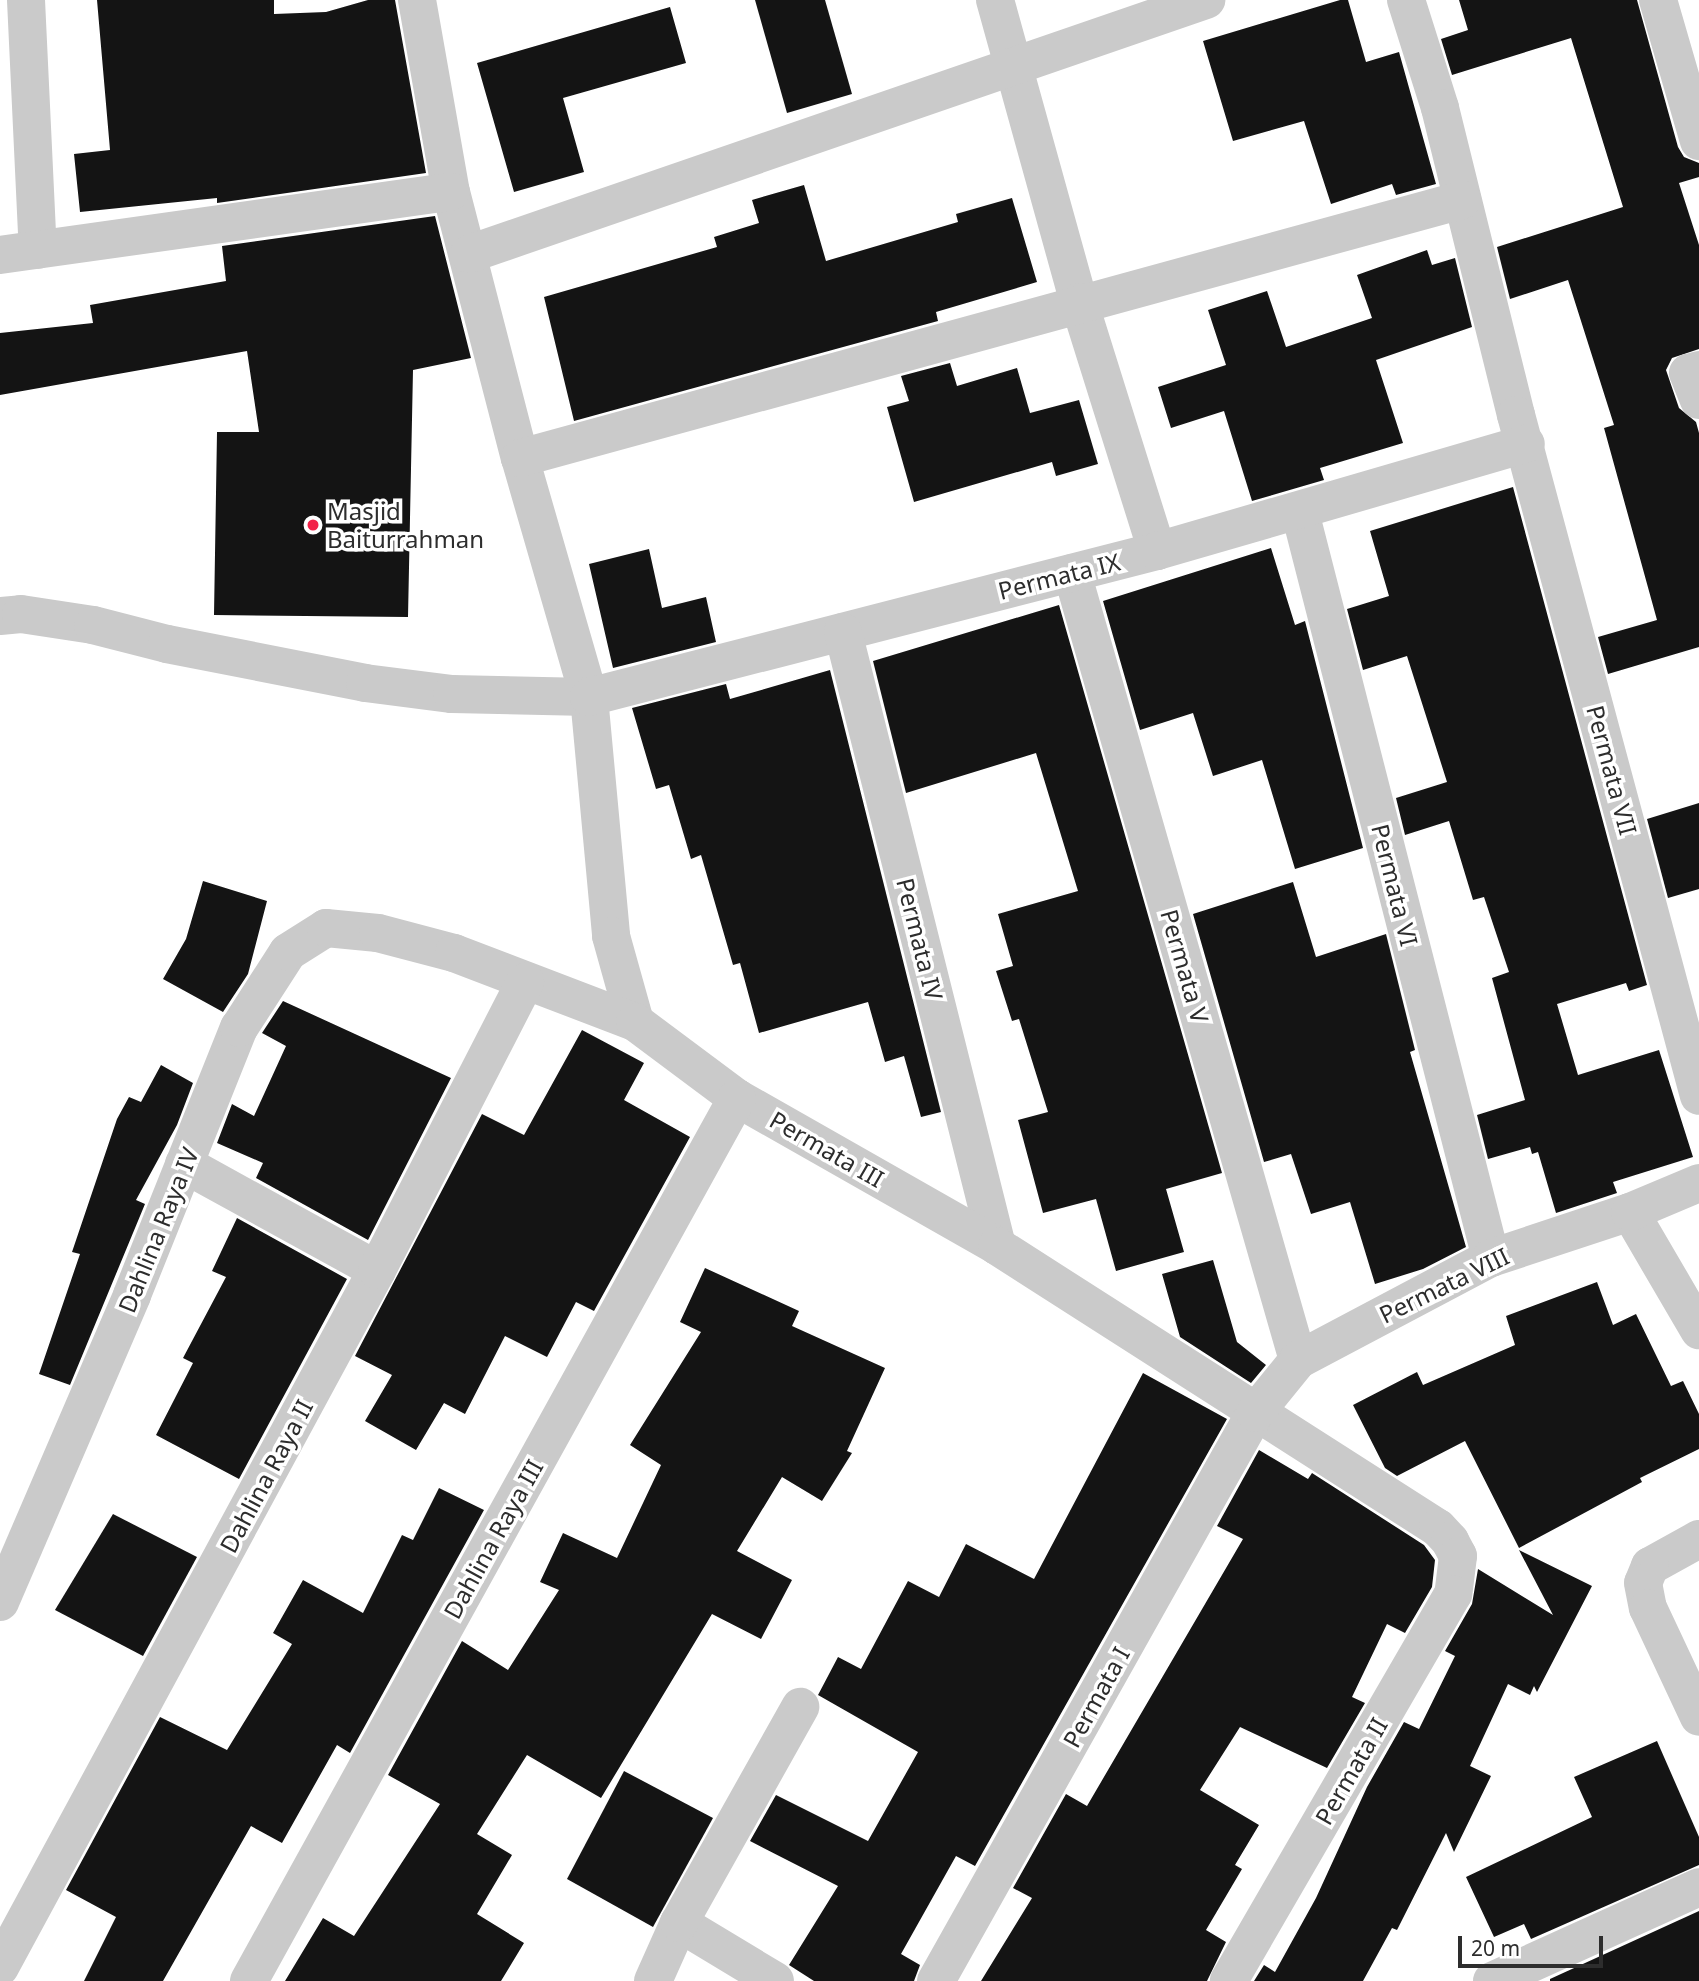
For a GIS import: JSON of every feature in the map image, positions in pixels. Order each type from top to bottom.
[{"type":"street","points":[[26,0],[38,250]]},
{"type":"street","points":[[417,0],[451,192],[520,458],[589,697],[611,936],[635,1021]]},
{"type":"street","points":[[995,0],[1016,64],[1079,303],[1157,551]]},
{"type":"street","points":[[469,254],[1206,0]]},
{"type":"street","name":"Permata VII","points":[[1406,0],[1440,108],[1699,1096]]},
{"type":"street","points":[[1658,0],[1699,141]]},
{"type":"street","points":[[0,255],[451,192]]},
{"type":"street","points":[[520,458],[1462,200]]},
{"type":"street","name":"Permata IX","points":[[0,617],[21,614],[93,625],[167,644],[365,683],[452,694],[589,697],[1157,551],[1300,512],[1526,444]]},
{"type":"street","name":"Permata VI","points":[[1300,512],[1491,1258]]},
{"type":"street","name":"Permata V","points":[[1072,573],[1298,1360]]},
{"type":"street","name":"Permata IV","points":[[843,632],[997,1246]]},
{"type":"street","name":"Dahlina Raya IV","points":[[0,1602],[239,1028],[288,952],[326,928],[378,933]]},
{"type":"street","name":"Permata III","points":[[378,933],[454,953],[525,982],[635,1021],[737,1098],[997,1246],[1438,1528],[1458,1556]]},
{"type":"street","name":"Dahlina Raya II","points":[[0,1967],[377,1270],[525,982]]},
{"type":"street","name":"Dahlina Raya III","points":[[249,1981],[737,1098]]},
{"type":"street","points":[[184,1164],[377,1270]]},
{"type":"street","name":"Permata VIII","points":[[1255,1413],[1298,1360],[1491,1258],[1630,1212],[1699,1183]]},
{"type":"street","points":[[1630,1212],[1699,1330]]},
{"type":"street","name":"Permata I","points":[[936,1981],[1255,1413]]},
{"type":"street","points":[[1699,1539],[1650,1566],[1643,1583],[1648,1608],[1699,1717]]},
{"type":"street","name":"Permata II","points":[[1229,1981],[1453,1594],[1458,1556]]},
{"type":"street","points":[[653,1981],[679,1923],[800,1707]]},
{"type":"street","points":[[1492,1981],[1699,1887]]},
{"type":"street","points":[[679,1923],[775,1981]]},
{"type":"building","points":[[97,0],[274,0],[274,14],[326,12],[368,0],[395,0],[426,173],[217,203],[217,198],[80,212],[74,154],[110,150]]},
{"type":"building","points":[[755,0],[825,0],[852,94],[787,113]]},
{"type":"building","points":[[1340,0],[1348,0],[1366,62],[1399,52],[1436,184],[1396,195],[1392,184],[1331,204],[1304,121],[1233,141],[1203,41]]},
{"type":"building","points":[[1459,0],[1637,0],[1678,147],[1684,157],[1699,163],[1699,177],[1679,183],[1699,245],[1699,349],[1672,358],[1666,370],[1679,408],[1696,422],[1699,433],[1699,647],[1608,674],[1598,637],[1657,620],[1604,428],[1614,425],[1568,280],[1510,299],[1497,247],[1623,207],[1571,38],[1452,75],[1441,39],[1468,30]]},
{"type":"building","points":[[670,7],[686,63],[563,98],[584,172],[514,192],[477,63]]},
{"type":"building","points":[[804,185],[826,261],[958,222],[956,214],[1012,198],[1037,282],[936,312],[938,321],[574,421],[544,297],[717,247],[714,237],[759,223],[752,200]]},
{"type":"building","points":[[435,216],[471,358],[413,370],[408,617],[214,615],[217,432],[259,432],[247,351],[0,395],[0,333],[93,323],[90,305],[226,281],[222,246]]},
{"type":"building","points":[[1427,250],[1432,265],[1455,258],[1472,327],[1376,360],[1403,443],[1320,468],[1324,480],[1252,501],[1224,411],[1171,428],[1158,387],[1226,365],[1208,310],[1267,291],[1286,347],[1372,318],[1357,275]]},
{"type":"building","points":[[950,363],[957,386],[1017,368],[1030,413],[1079,400],[1098,464],[1056,476],[1052,462],[914,502],[887,407],[909,401],[901,376]]},
{"type":"building","points":[[1513,487],[1647,985],[1629,991],[1626,983],[1557,1004],[1578,1075],[1659,1050],[1693,1157],[1613,1182],[1617,1193],[1556,1213],[1538,1152],[1532,1154],[1530,1147],[1488,1159],[1477,1115],[1525,1100],[1492,978],[1509,972],[1484,897],[1473,900],[1449,821],[1405,835],[1396,798],[1447,782],[1407,656],[1363,670],[1347,609],[1389,596],[1370,531]]},
{"type":"building","points":[[1271,548],[1295,625],[1305,621],[1363,848],[1295,869],[1262,760],[1213,776],[1193,713],[1140,730],[1103,601]]},
{"type":"building","points":[[649,549],[662,608],[706,597],[716,642],[613,668],[589,564]]},
{"type":"building","points":[[1059,605],[1222,1173],[1166,1189],[1184,1252],[1116,1271],[1096,1199],[1043,1213],[1018,1120],[1048,1112],[1019,1019],[1012,1021],[996,971],[1013,966],[998,914],[1078,891],[1036,753],[906,793],[873,661]]},
{"type":"building","points":[[830,670],[941,1112],[921,1117],[904,1056],[885,1062],[868,1002],[759,1033],[740,963],[733,965],[701,855],[691,859],[669,785],[656,789],[632,708],[726,684],[730,699]]},
{"type":"building","points":[[1699,803],[1699,889],[1668,898],[1647,819]]},
{"type":"building","points":[[203,881],[267,901],[248,974],[223,1012],[163,979],[186,939]]},
{"type":"building","points":[[1293,882],[1316,957],[1386,934],[1415,1050],[1410,1052],[1466,1247],[1423,1269],[1375,1284],[1350,1202],[1311,1214],[1291,1154],[1264,1162],[1193,914]]},
{"type":"building","points":[[283,1001],[451,1078],[368,1240],[256,1178],[263,1163],[217,1143],[232,1104],[254,1116],[286,1046],[262,1033]]},
{"type":"building","points":[[582,1030],[644,1063],[624,1100],[690,1137],[594,1311],[576,1302],[547,1357],[505,1336],[465,1414],[444,1403],[416,1450],[365,1421],[392,1375],[355,1356],[482,1114],[524,1135]]},
{"type":"building","points":[[161,1065],[193,1083],[177,1125],[136,1200],[145,1204],[70,1385],[39,1374],[80,1254],[72,1252],[117,1119],[129,1097],[141,1102]]},
{"type":"building","points":[[237,1218],[347,1279],[239,1479],[156,1435],[193,1363],[183,1358],[226,1277],[212,1271]]},
{"type":"building","points":[[1213,1260],[1237,1342],[1266,1365],[1251,1383],[1180,1337],[1162,1274]]},
{"type":"building","points":[[705,1268],[799,1311],[792,1326],[885,1368],[847,1451],[852,1453],[822,1501],[782,1477],[737,1551],[792,1580],[761,1639],[712,1614],[601,1798],[527,1755],[477,1834],[512,1855],[477,1914],[524,1943],[501,1981],[285,1981],[323,1918],[354,1936],[440,1804],[388,1775],[462,1641],[508,1670],[559,1590],[540,1582],[563,1533],[617,1558],[661,1465],[630,1445],[701,1332],[680,1322]]},
{"type":"building","points":[[1597,1282],[1613,1325],[1636,1314],[1671,1386],[1683,1381],[1699,1414],[1699,1449],[1640,1478],[1642,1482],[1519,1548],[1465,1441],[1397,1476],[1385,1468],[1353,1405],[1417,1372],[1423,1385],[1515,1345],[1506,1316]]},
{"type":"building","points":[[1143,1373],[1227,1419],[975,1866],[956,1856],[901,1954],[920,1965],[914,1981],[814,1981],[789,1965],[838,1886],[750,1841],[776,1795],[868,1841],[918,1752],[818,1695],[838,1657],[861,1669],[908,1581],[939,1597],[966,1544],[1034,1579]]},
{"type":"building","points":[[1259,1450],[1308,1479],[1312,1473],[1424,1545],[1435,1560],[1432,1587],[1405,1633],[1387,1624],[1352,1697],[1365,1703],[1327,1768],[1240,1727],[1200,1790],[1259,1825],[1235,1865],[1242,1869],[1206,1930],[1226,1942],[1207,1981],[981,1981],[1032,1898],[1013,1888],[1066,1794],[1087,1806],[1243,1539],[1217,1526]]},
{"type":"building","points":[[439,1488],[484,1510],[350,1753],[337,1745],[282,1843],[251,1826],[163,1981],[84,1981],[116,1917],[66,1890],[160,1717],[227,1750],[292,1644],[273,1633],[303,1580],[363,1613],[402,1535],[413,1540]]},
{"type":"building","points":[[113,1514],[197,1557],[143,1656],[55,1610]]},
{"type":"building","points":[[1519,1550],[1592,1586],[1537,1692],[1534,1686],[1530,1695],[1508,1684],[1470,1766],[1491,1776],[1454,1852],[1446,1833],[1397,1930],[1392,1928],[1363,1981],[1254,1981],[1264,1965],[1275,1972],[1316,1898],[1367,1787],[1404,1722],[1419,1729],[1455,1656],[1445,1651],[1472,1604],[1478,1569],[1553,1615]]},
{"type":"building","points":[[1657,1741],[1699,1837],[1699,1865],[1531,1939],[1524,1924],[1494,1937],[1466,1877],[1592,1817],[1574,1777]]},
{"type":"building","points":[[624,1771],[713,1818],[653,1927],[567,1879]]},
{"type":"building","points":[[1699,1911],[1699,1981],[1550,1981],[1550,1979]]},
{"type":"place","name":"Masjid Baiturrahman","points":[[313,525]]}]
